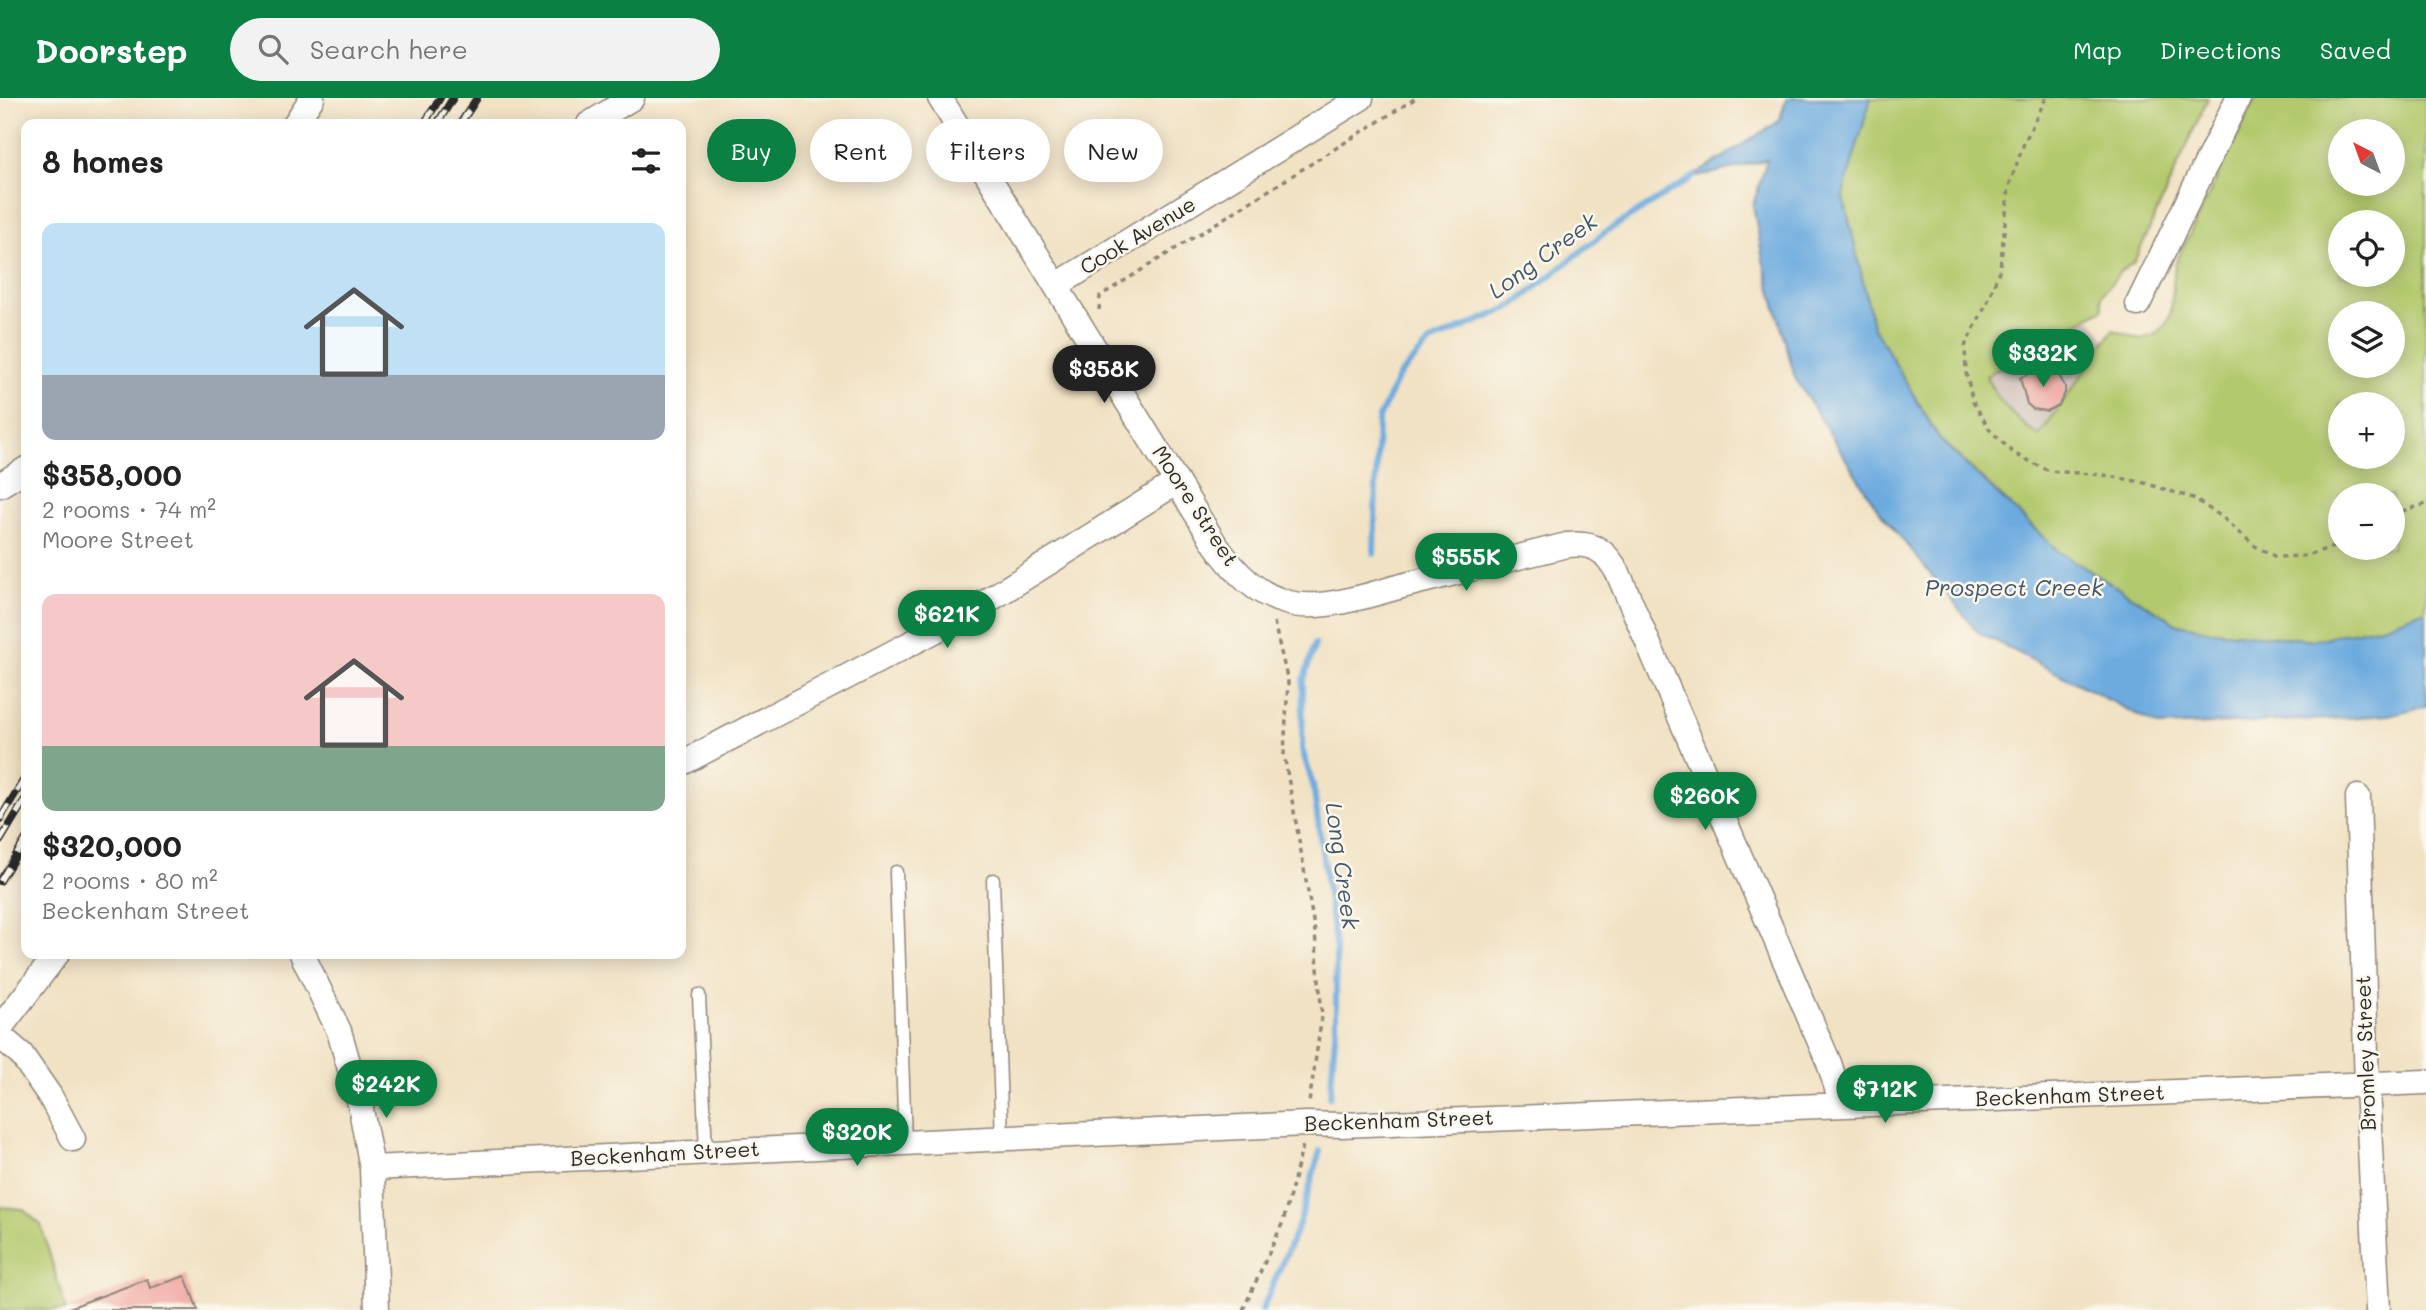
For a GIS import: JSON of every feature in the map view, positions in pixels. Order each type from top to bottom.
[{"type":"street","points":[[298,119],[312,98]]},
{"type":"street","points":[[597,119],[632,98]]},
{"type":"street","name":"Moore Street","points":[[940,98],[1228,563],[1243,579],[1261,591],[1291,604],[1310,605],[1336,602],[1567,545],[1581,543],[1597,548],[1609,558],[1618,573],[1829,1063],[1842,1104]]},
{"type":"street","name":"Cook Avenue","points":[[1057,285],[1361,98]]},
{"type":"street","points":[[2138,304],[2238,98]]},
{"type":"street","points":[[0,485],[21,472]]},
{"type":"street","points":[[686,761],[965,615],[1177,482]]},
{"type":"street","name":"Bromley Street","points":[[2358,797],[2367,1086],[2378,1310]]},
{"type":"street","points":[[0,1028],[53,959]]},
{"type":"street","points":[[304,959],[339,1031],[360,1104],[372,1168],[377,1310]]},
{"type":"street","points":[[0,1036],[21,1054],[50,1096],[73,1139]]},
{"type":"street","name":"Beckenham Street","points":[[372,1168],[1306,1124],[1341,1125],[2426,1082]]},
{"type":"lane","points":[[895,872],[905,1143]]},
{"type":"lane","points":[[993,880],[1002,1140]]},
{"type":"lane","points":[[699,995],[706,1152]]},
{"type":"path","points":[[1105,320],[1098,309],[1100,296],[1416,98]]},
{"type":"path","points":[[2046,98],[2024,143],[2009,186],[2000,268],[1988,301],[1965,346],[1966,373],[1973,402],[1990,430],[2013,453],[2049,471],[2104,475],[2141,482],[2193,498],[2222,517],[2255,546],[2276,557],[2304,556],[2328,549]]},
{"type":"path","points":[[2405,510],[2426,504]]},
{"type":"path","points":[[1273,617],[1288,682],[1284,754],[1315,932],[1322,1016],[1310,1102]]},
{"type":"path","points":[[1243,1310],[1283,1222],[1301,1154]]},
{"type":"shaded area","points":[[2089,316],[2106,341],[2039,436],[2013,418],[1994,394],[1986,376]]},
{"type":"green space","points":[[1871,98],[2208,98],[2139,252],[2133,263],[2120,272],[2101,296],[2103,309],[1986,376],[2008,410],[2039,436],[2113,330],[2140,339],[2153,336],[2167,323],[2171,312],[2175,264],[2256,98],[2426,98],[2426,610],[2382,626],[2314,640],[2212,631],[2178,624],[2059,552],[1940,439],[1873,326],[1843,194]]},
{"type":"green space","points":[[0,1207],[23,1209],[41,1225],[66,1310],[0,1310]]},
{"type":"water","name":"Prospect Creek","points":[[1787,98],[1871,98],[1843,194],[1873,326],[1940,440],[2059,552],[2178,624],[2212,631],[2314,640],[2382,626],[2426,610],[2426,706],[2388,715],[2159,726],[1978,632],[1878,510],[1795,378],[1763,260],[1753,205],[1767,160],[1689,179],[1779,121]]},
{"type":"building","points":[[2038,369],[2052,370],[2058,374],[2065,386],[2065,393],[2059,405],[2047,411],[2033,409],[2027,404],[2020,378]]},
{"type":"building","points":[[185,1276],[198,1310],[69,1310],[147,1279],[150,1288]]},
{"type":"waterway","name":"Long Creek","points":[[1374,554],[1378,420],[1398,377],[1430,342],[1513,306],[1604,233],[1695,176]]},
{"type":"waterway","name":"Long Creek","points":[[1315,644],[1303,682],[1302,749],[1313,785],[1336,951],[1336,1024],[1330,1097]]},
{"type":"waterway","name":"Long Creek","points":[[1262,1310],[1299,1224],[1320,1151]]},
{"type":"railway","points":[[427,119],[440,98]]},
{"type":"railway","points":[[440,119],[453,98]]},
{"type":"railway","points":[[463,119],[477,98]]},
{"type":"railway","points":[[0,819],[21,784]]},
{"type":"railway","points":[[0,841],[21,806]]},
{"type":"railway","points":[[0,881],[21,847]]}]
